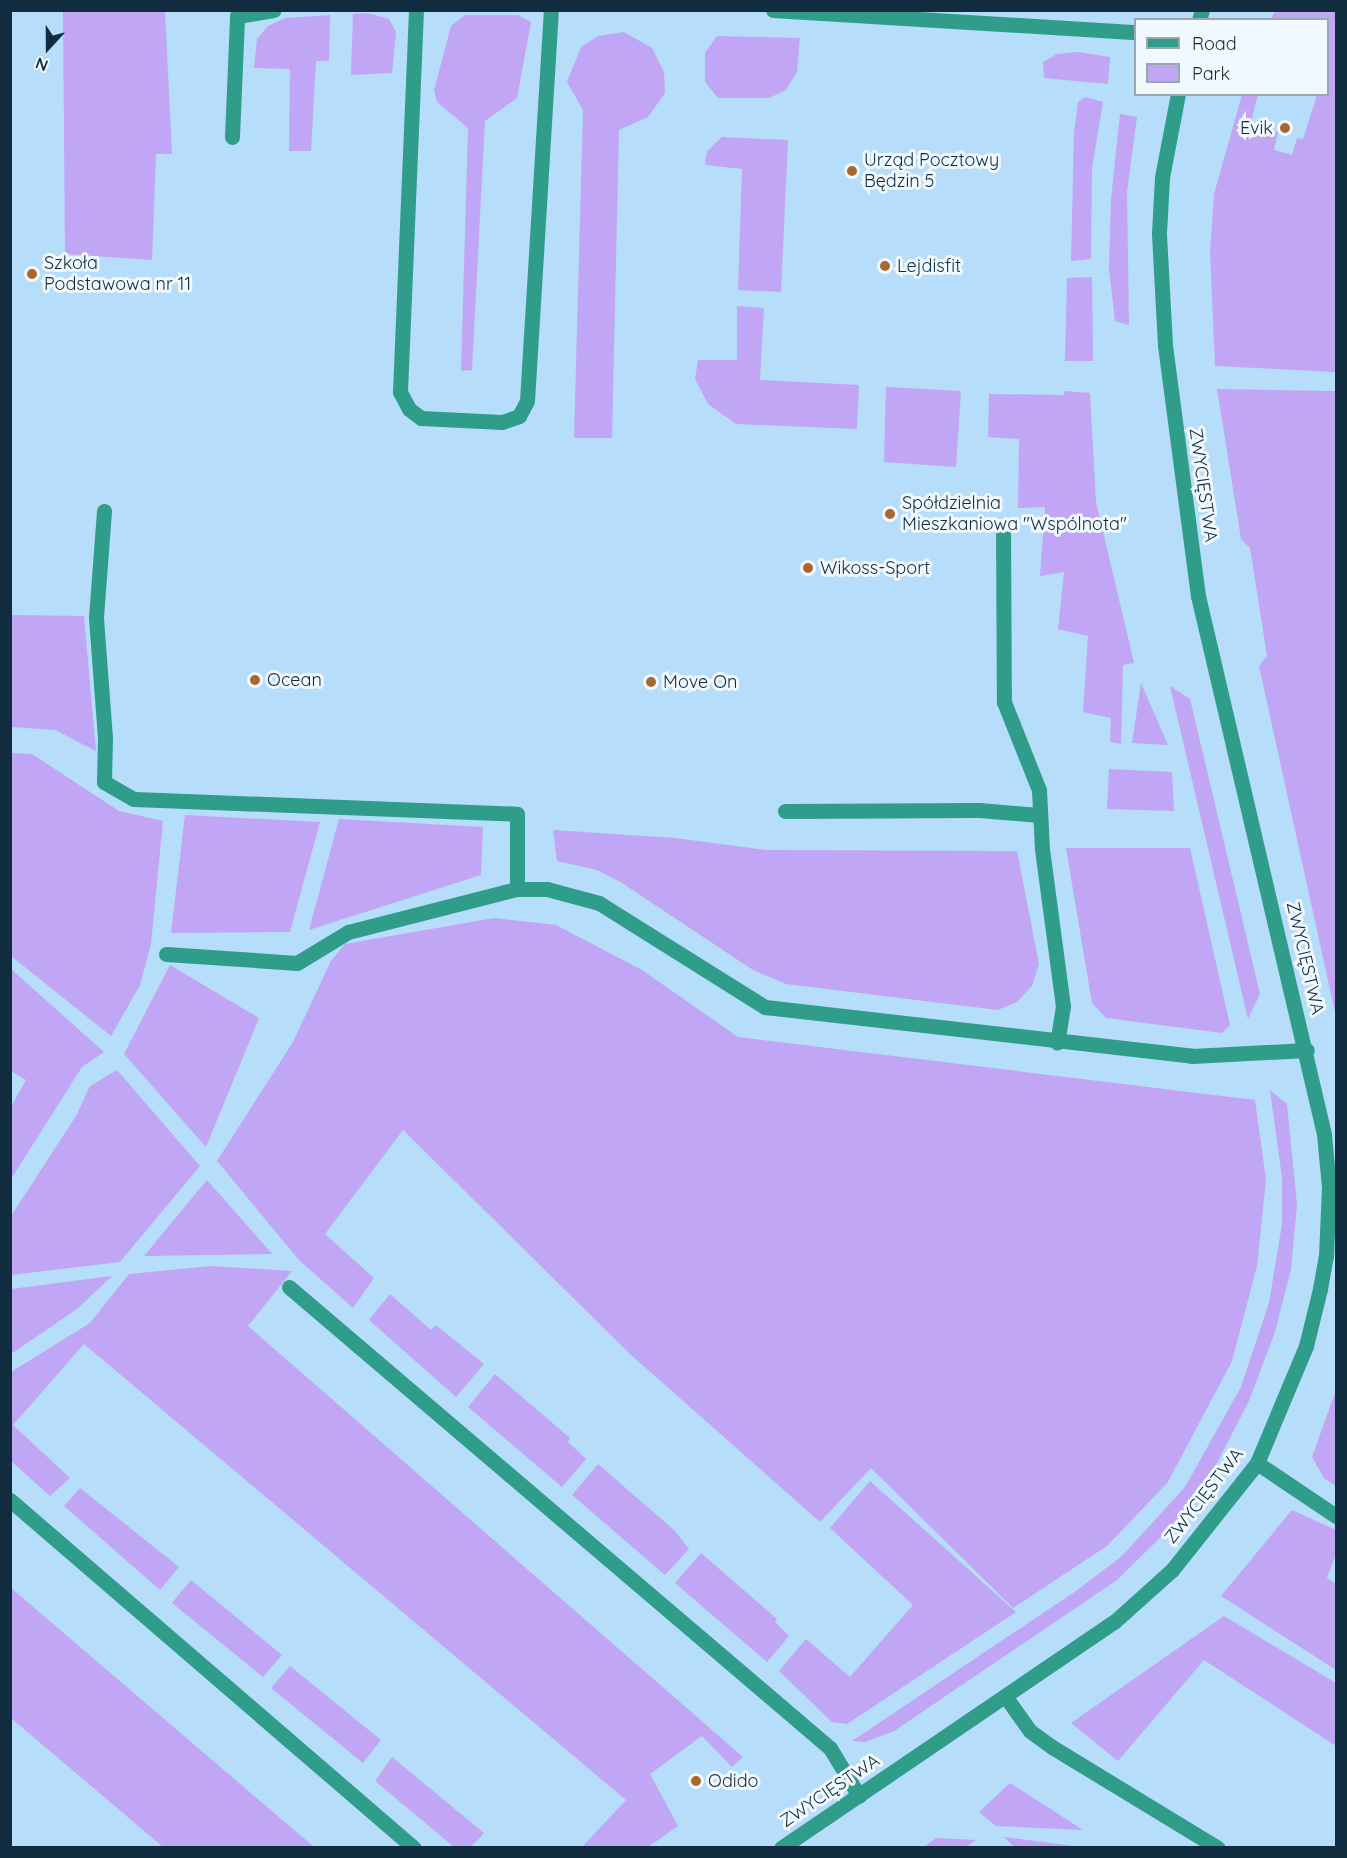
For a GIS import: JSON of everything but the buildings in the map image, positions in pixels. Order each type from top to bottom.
[{"type":"street","points":[[232,137],[237,16],[274,10]]},
{"type":"street","points":[[416,10],[400,393],[409,409],[420,418],[502,422],[519,416],[527,401],[551,10]]},
{"type":"street","points":[[773,10],[1134,32]]},
{"type":"street","name":"ZWYCIĘSTWA","points":[[781,1848],[1114,1622],[1172,1570],[1257,1463],[1306,1346],[1331,1256],[1327,1166],[1307,1050],[1198,597],[1161,292],[1162,177],[1178,96]]},
{"type":"street","points":[[104,511],[96,618],[105,738],[104,782],[134,799],[517,814],[517,889]]},
{"type":"street","points":[[1003,527],[1004,702],[1039,789],[1039,815],[1063,1006],[1057,1043]]},
{"type":"street","points":[[785,811],[979,810],[1039,815]]},
{"type":"street","points":[[166,954],[297,963],[348,932],[517,889],[547,890],[599,903],[765,1007],[1057,1043],[1192,1056],[1307,1050]]},
{"type":"street","points":[[289,1287],[830,1748],[859,1796]]},
{"type":"street","points":[[1257,1463],[1336,1516]]},
{"type":"street","points":[[10,1500],[414,1848]]},
{"type":"street","points":[[1005,1696],[1030,1731],[1052,1747],[1218,1848]]},
{"type":"green space","points":[[63,11],[165,11],[172,154],[156,154],[152,260],[65,254]]},
{"type":"green space","points":[[1275,11],[1336,11],[1336,372],[1215,366],[1210,251],[1214,194],[1242,96],[1258,96],[1250,125],[1278,132],[1274,150],[1292,155],[1297,138],[1303,139],[1317,96],[1329,96],[1329,18],[1272,18]]},
{"type":"green space","points":[[367,13],[389,19],[396,32],[392,73],[351,75],[353,14]]},
{"type":"green space","points":[[330,15],[329,61],[316,61],[311,151],[289,151],[290,69],[254,68],[257,39],[268,26],[285,18]]},
{"type":"green space","points":[[465,15],[518,15],[531,22],[517,98],[485,121],[472,370],[461,371],[468,128],[437,102],[434,90],[451,26]]},
{"type":"green space","points":[[624,32],[652,48],[664,72],[665,93],[648,117],[619,130],[612,438],[574,438],[583,110],[567,82],[581,47],[598,36]]},
{"type":"green space","points":[[717,36],[800,38],[797,72],[786,90],[769,98],[718,98],[705,82],[705,53]]},
{"type":"green space","points":[[1078,52],[1110,57],[1108,84],[1044,78],[1043,62],[1057,54]]},
{"type":"green space","points":[[1085,97],[1103,102],[1092,168],[1091,259],[1071,261],[1074,133],[1078,102]]},
{"type":"green space","points":[[1120,114],[1137,117],[1127,192],[1129,325],[1115,321],[1109,269],[1111,199]]},
{"type":"green space","points":[[722,137],[788,140],[781,292],[738,290],[742,169],[705,165],[707,151]]},
{"type":"green space","points":[[1092,277],[1093,361],[1065,361],[1067,278]]},
{"type":"green space","points":[[737,306],[764,308],[760,380],[859,385],[857,429],[736,424],[708,404],[695,379],[698,360],[737,360]]},
{"type":"green space","points":[[886,387],[961,391],[956,467],[884,462]]},
{"type":"green space","points":[[1217,389],[1336,391],[1336,1017],[1259,666],[1267,656],[1250,548],[1241,539]]},
{"type":"green space","points":[[1065,391],[1090,393],[1096,502],[1134,663],[1123,665],[1121,744],[1110,742],[1111,718],[1083,712],[1088,636],[1058,629],[1064,572],[1040,576],[1045,507],[1018,508],[1019,439],[988,437],[989,394],[1064,395]]},
{"type":"green space","points":[[11,615],[84,616],[96,751],[55,730],[11,727]]},
{"type":"green space","points":[[1141,683],[1168,745],[1132,743]]},
{"type":"green space","points":[[1170,686],[1190,699],[1260,994],[1248,1019]]},
{"type":"green space","points":[[11,753],[32,754],[119,811],[163,821],[151,944],[140,985],[111,1036],[11,956]]},
{"type":"green space","points":[[1109,769],[1172,772],[1174,811],[1107,809]]},
{"type":"green space","points":[[185,815],[320,822],[290,932],[171,933]]},
{"type":"green space","points":[[339,819],[483,827],[481,875],[309,930]]},
{"type":"green space","points":[[553,830],[675,838],[766,850],[1017,851],[1039,964],[1032,986],[1017,1002],[998,1010],[786,984],[753,970],[622,883],[597,870],[557,861]]},
{"type":"green space","points":[[1066,848],[1190,848],[1230,1025],[1222,1033],[1106,1018],[1092,1003]]},
{"type":"green space","points":[[494,918],[556,925],[642,970],[738,1037],[1255,1100],[1266,1180],[1257,1266],[1232,1361],[1168,1482],[1107,1546],[1013,1608],[871,1468],[820,1522],[630,1354],[403,1130],[325,1234],[374,1278],[353,1308],[299,1260],[217,1161],[293,1042],[331,961],[345,944]]},
{"type":"green space","points":[[170,965],[259,1018],[206,1147],[124,1054]]},
{"type":"green space","points":[[11,969],[104,1052],[82,1067],[11,1179],[11,1107],[26,1080],[11,1071]]},
{"type":"green space","points":[[117,1070],[200,1166],[120,1262],[11,1275],[11,1216],[76,1116],[90,1086]]},
{"type":"green space","points":[[1270,1090],[1287,1104],[1297,1205],[1291,1269],[1275,1332],[1249,1401],[1216,1465],[1171,1527],[1117,1580],[894,1731],[865,1742],[852,1741],[1076,1591],[1122,1556],[1185,1487],[1241,1387],[1269,1303],[1282,1224],[1282,1178]]},
{"type":"green space","points":[[207,1180],[272,1254],[144,1256]]},
{"type":"green space","points":[[212,1266],[292,1271],[248,1326],[743,1757],[732,1767],[702,1736],[650,1774],[678,1826],[648,1847],[582,1847],[626,1800],[84,1344],[13,1425],[70,1478],[50,1496],[11,1461],[11,1372],[90,1323],[129,1274]]},
{"type":"green space","points":[[112,1276],[77,1309],[11,1354],[11,1289]]},
{"type":"green space","points":[[390,1294],[431,1330],[436,1325],[484,1364],[456,1397],[369,1320]]},
{"type":"green space","points":[[495,1374],[570,1438],[568,1442],[586,1459],[562,1487],[468,1407]]},
{"type":"green space","points":[[1336,1390],[1336,1486],[1324,1478],[1312,1457]]},
{"type":"green space","points":[[598,1464],[674,1530],[689,1549],[665,1575],[572,1495]]},
{"type":"green space","points":[[870,1481],[1016,1612],[847,1724],[832,1722],[779,1671],[806,1639],[850,1677],[913,1605],[830,1528]]},
{"type":"green space","points":[[80,1488],[179,1567],[160,1590],[64,1506]]},
{"type":"green space","points":[[1292,1510],[1336,1530],[1336,1554],[1327,1578],[1336,1584],[1336,1670],[1221,1596]]},
{"type":"green space","points":[[701,1553],[777,1619],[775,1622],[789,1636],[767,1662],[675,1583]]},
{"type":"green space","points":[[191,1580],[282,1655],[263,1677],[172,1603]]},
{"type":"green space","points":[[10,1588],[314,1847],[163,1847],[11,1718]]},
{"type":"green space","points":[[1224,1616],[1336,1683],[1336,1746],[1204,1660],[1118,1761],[1071,1723]]},
{"type":"green space","points":[[290,1666],[381,1740],[363,1763],[271,1688]]},
{"type":"green space","points":[[392,1757],[484,1833],[471,1847],[454,1847],[375,1781]]},
{"type":"green space","points":[[1010,1783],[1083,1830],[996,1826],[979,1812]]},
{"type":"green space","points":[[1004,1837],[1081,1847],[1014,1847]]},
{"type":"green space","points":[[936,1838],[976,1840],[966,1847],[924,1847]]},
{"type":"place","name":"Evik","points":[[1285,128]]},
{"type":"place","name":"Urząd Pocztowy Będzin 5","points":[[852,171]]},
{"type":"place","name":"Lejdisfit","points":[[885,266]]},
{"type":"place","name":"Szkoła Podstawowa nr 11","points":[[32,274]]},
{"type":"place","name":"Spółdzielnia Mieszkaniowa \"Wspólnota\"","points":[[890,514]]},
{"type":"place","name":"Wikoss-Sport","points":[[808,568]]},
{"type":"place","name":"Ocean","points":[[255,680]]},
{"type":"place","name":"Move On","points":[[651,682]]},
{"type":"place","name":"Odido","points":[[696,1781]]}]
